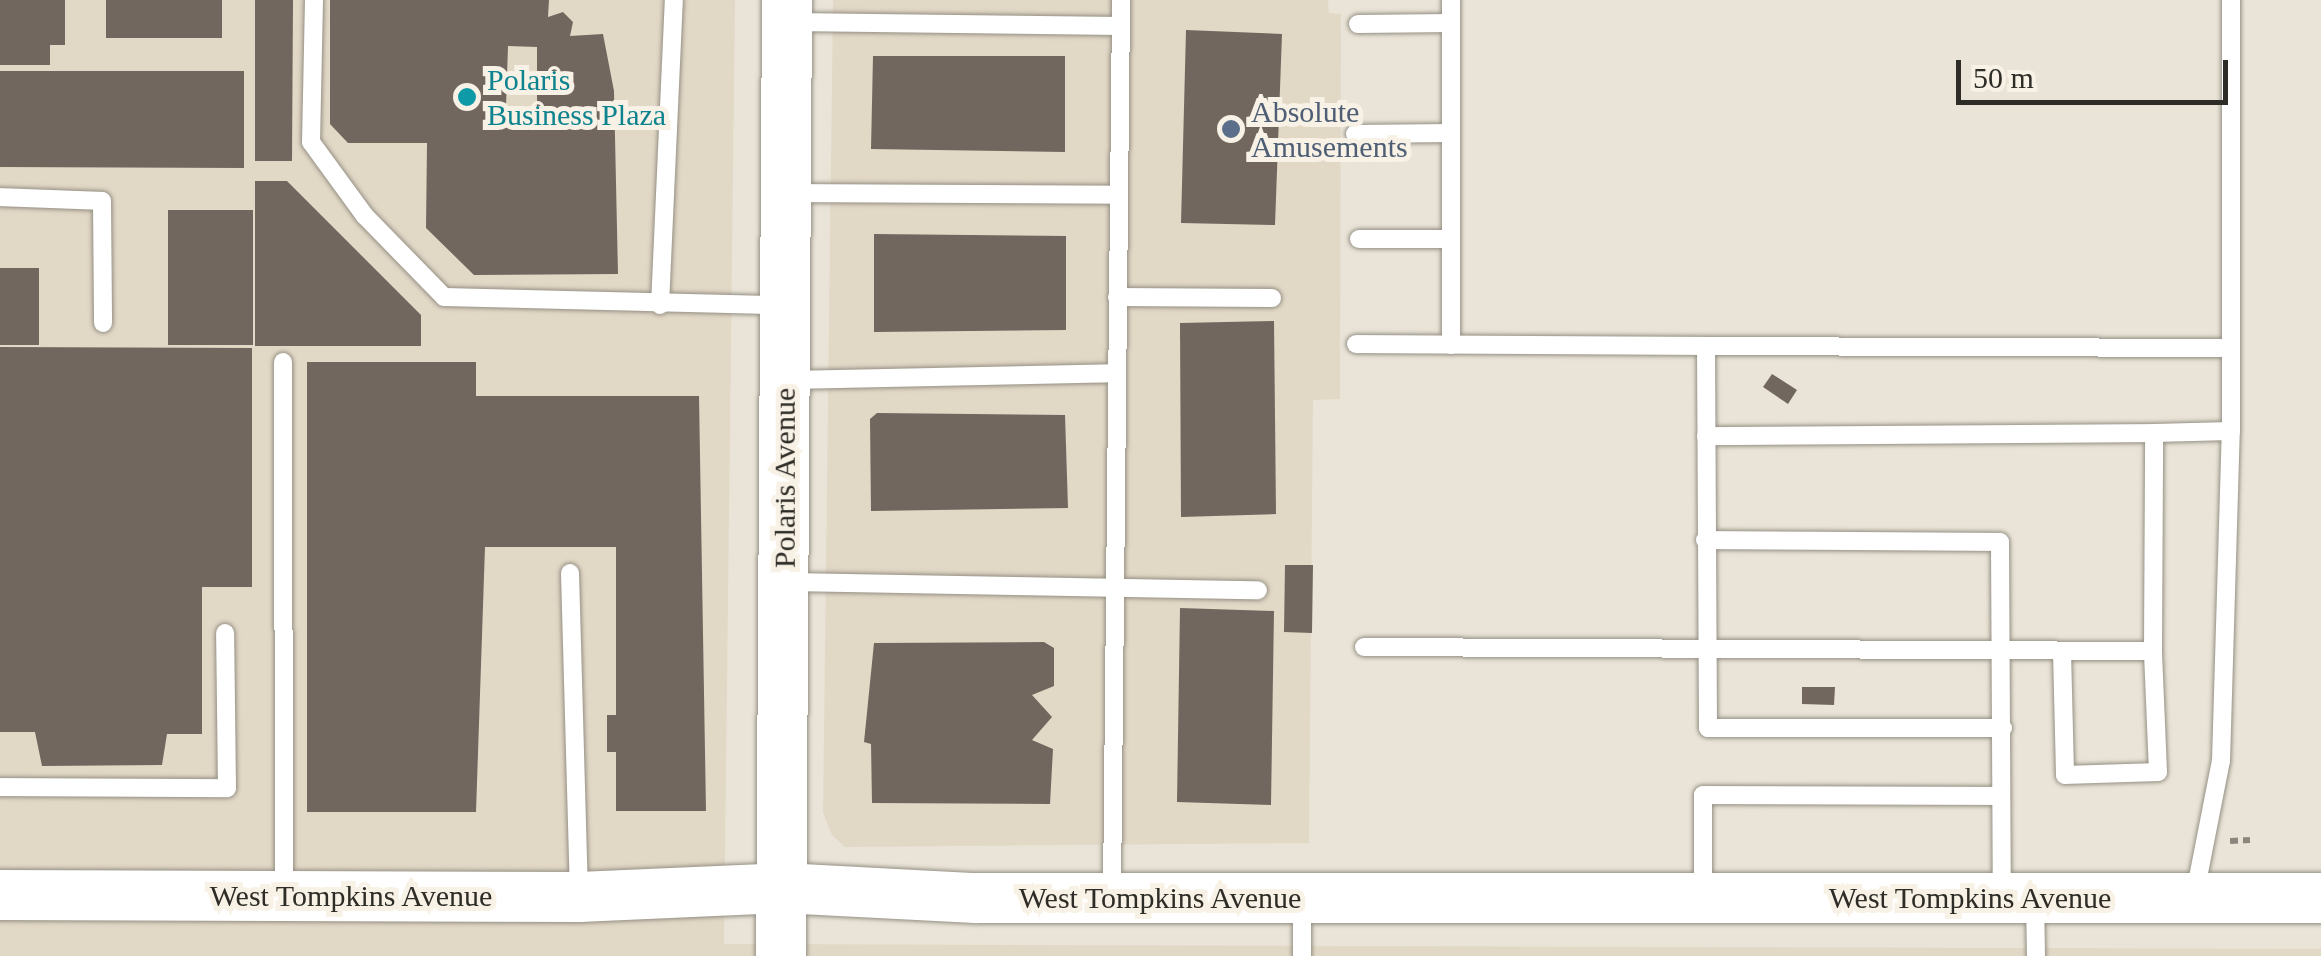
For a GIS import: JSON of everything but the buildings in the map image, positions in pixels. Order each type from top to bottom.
[{"type":"street","name":"Polaris Avenue","points":[[782,956],[787,11]]},
{"type":"street","name":"West Tompkins Avenue","points":[[0,895],[579,897],[782,888],[1112,898],[2321,898]]},
{"type":"lane","points":[[314,0],[311,142],[365,216],[444,297],[786,305]]},
{"type":"lane","points":[[660,305],[674,0]]},
{"type":"lane","points":[[1112,898],[1121,0]]},
{"type":"lane","points":[[1451,0],[1451,344]]},
{"type":"lane","points":[[2194,898],[2221,761],[2231,432],[2231,0]]},
{"type":"lane","points":[[787,11],[1121,26]]},
{"type":"lane","points":[[1358,24],[1451,23]]},
{"type":"lane","points":[[1355,134],[1451,133]]},
{"type":"lane","points":[[786,194],[1118,195]]},
{"type":"lane","points":[[0,197],[102,201],[103,323]]},
{"type":"lane","points":[[1358,240],[1451,240]]},
{"type":"lane","points":[[1117,297],[1272,298]]},
{"type":"lane","points":[[1356,344],[2231,348]]},
{"type":"lane","points":[[1706,346],[1708,728],[2003,728]]},
{"type":"lane","points":[[283,362],[284,896]]},
{"type":"lane","points":[[786,380],[1117,373]]},
{"type":"lane","points":[[1706,436],[2231,432]]},
{"type":"lane","points":[[2062,651],[2065,774],[2158,772],[2153,652],[2154,433]]},
{"type":"lane","points":[[1705,540],[2000,542],[2001,796],[2019,898],[2036,956]]},
{"type":"lane","points":[[570,573],[579,897]]},
{"type":"lane","points":[[784,582],[1114,592],[1258,590]]},
{"type":"lane","points":[[0,787],[227,788],[225,633]]},
{"type":"lane","points":[[1364,647],[2153,652]]},
{"type":"lane","points":[[1703,898],[1703,795],[2001,796]]},
{"type":"lane","points":[[1302,898],[1302,956]]},
{"type":"path","points":[[2224,841],[2250,840]]},
{"type":"shaded area","points":[[0,0],[735,0],[724,944],[2321,949],[2321,956],[0,956]]},
{"type":"shaded area","points":[[833,0],[1328,0],[1329,13],[1341,14],[1340,399],[1313,400],[1309,843],[845,847],[832,835],[823,813]]},
{"type":"place","name":"Polaris Business Plaza","points":[[467,97]]},
{"type":"place","name":"Absolute Amusements","points":[[1231,129]]}]
